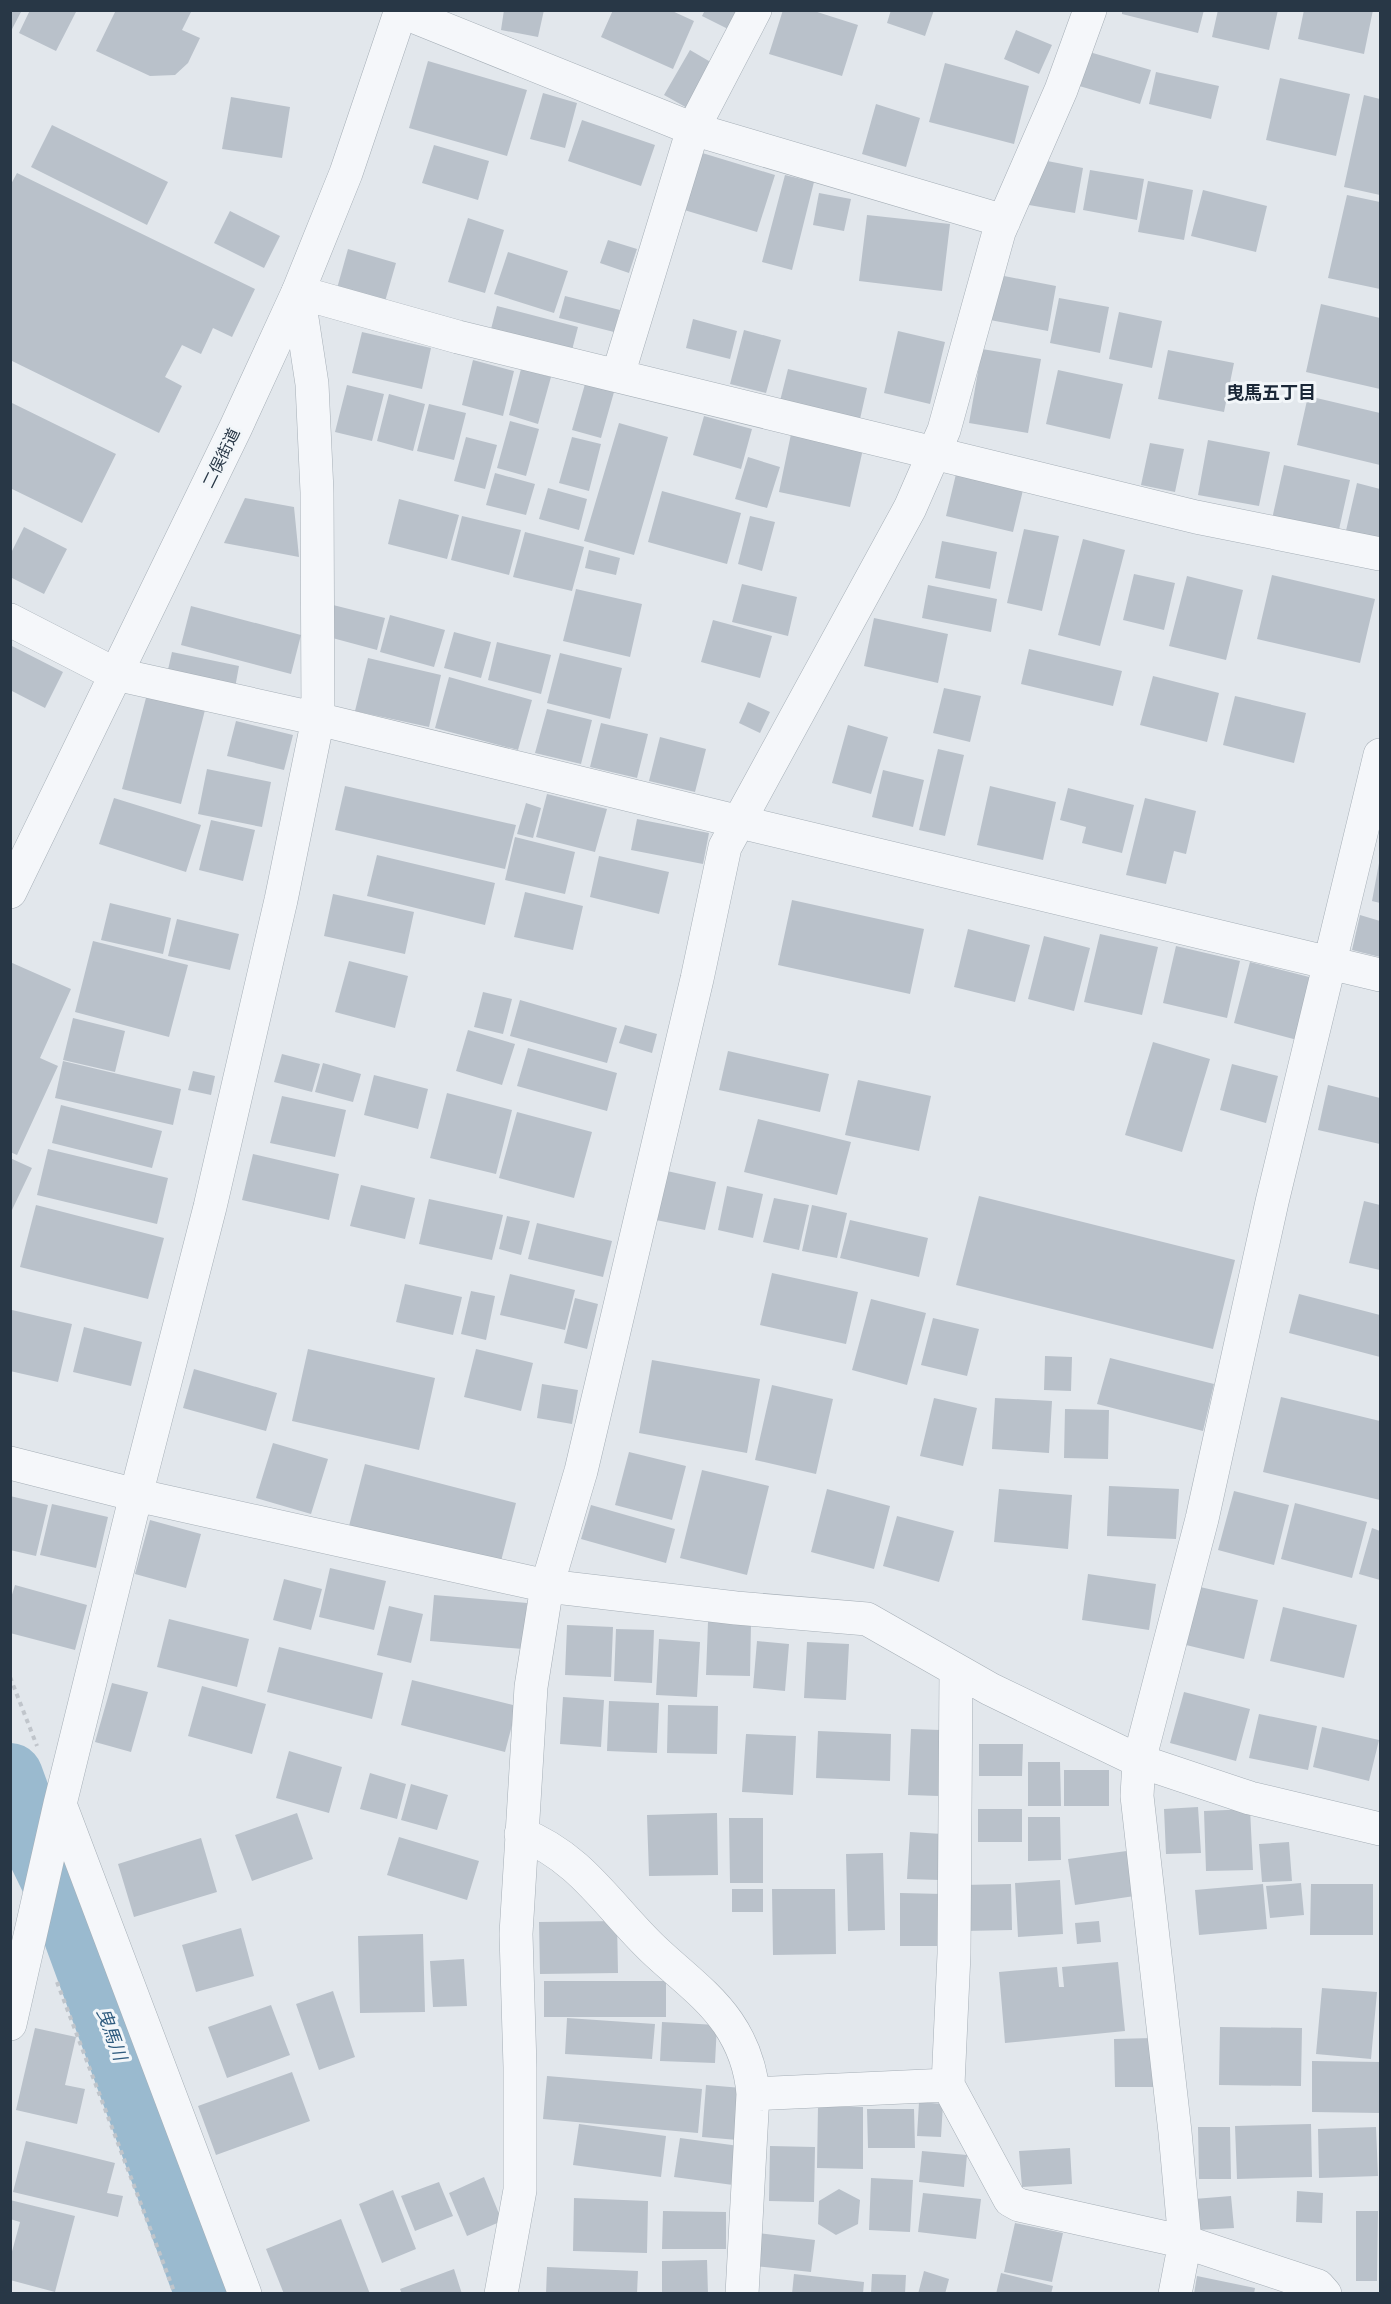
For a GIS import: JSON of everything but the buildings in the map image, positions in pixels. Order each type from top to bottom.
[{"type":"street","points":[[618,375],[693,129],[755,10]]},
{"type":"street","points":[[501,2294],[520,2190],[520,2067],[516,1934],[531,1688],[547,1586],[581,1471],[697,979],[725,847],[910,508],[944,430],[1004,221],[1061,90],[1090,10]]},
{"type":"street","points":[[400,11],[693,129],[1004,221]]},
{"type":"street","name":"二俣街道","points":[[10,892],[236,427],[298,291],[346,173],[400,11]]},
{"type":"street","points":[[10,2024],[58,1811],[210,1207],[281,900],[318,719],[317,492],[312,384],[298,291],[458,337],[933,451],[1196,517],[1380,554]]},
{"type":"street","points":[[10,620],[115,674],[318,719],[1380,975]]},
{"type":"street","points":[[1175,2294],[1185,2242],[1175,2132],[1137,1796],[1139,1761],[1202,1519],[1272,1202],[1380,755]]},
{"type":"street","points":[[10,1463],[136,1495],[547,1586],[736,1608],[867,1619],[990,1689],[1139,1761],[1250,1798],[1380,1829]]},
{"type":"street","points":[[956,1670],[954,1954],[948,2085],[1010,2200],[1019,2205],[1185,2242],[1318,2286],[1325,2294]]},
{"type":"street","points":[[58,1811],[245,2294]]},
{"type":"street","points":[[521,1834],[542,1842],[565,1857],[599,1889],[631,1927],[710,2002],[727,2021],[740,2043],[750,2066],[753,2094],[742,2294]]},
{"type":"street","points":[[753,2094],[948,2085]]},
{"type":"path","points":[[10,1677],[39,1751]]},
{"type":"path","points":[[54,1974],[175,2294]]},
{"type":"waterway","name":"曳馬川","points":[[10,1776],[30,1831],[63,1899],[208,2294]]},
{"type":"district","name":"曳馬五丁目","points":[[1271,392]]}]
